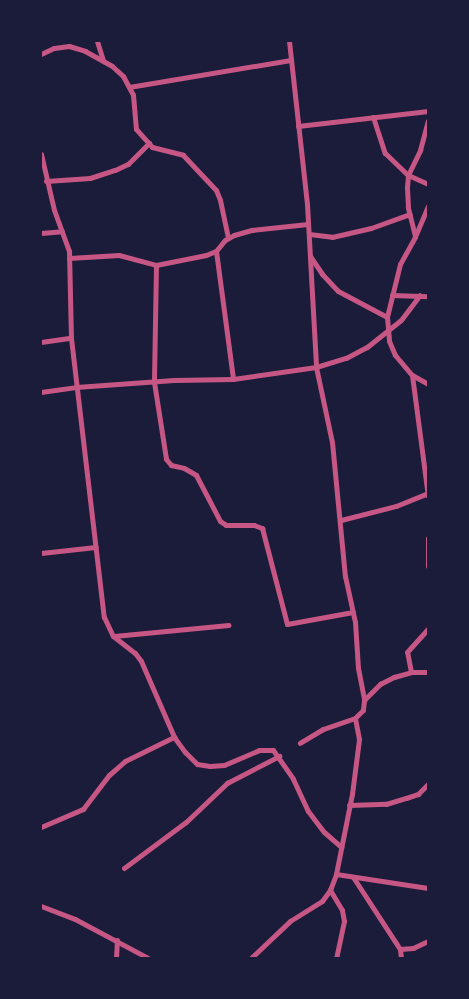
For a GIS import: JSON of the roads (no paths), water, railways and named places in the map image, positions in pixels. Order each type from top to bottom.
[{"type":"street","points":[[97,41],[103,61]]},
{"type":"street","points":[[289,41],[308,224],[316,367],[332,442],[345,576],[353,612],[358,646],[358,668],[364,700],[363,710],[355,718],[323,729],[300,743]]},
{"type":"street","points":[[41,54],[54,48],[69,46],[85,51],[103,61],[123,76],[133,96],[136,129],[149,143],[159,150],[183,155],[216,190],[228,238]]},
{"type":"street","points":[[129,86],[291,60]]},
{"type":"street","points":[[298,126],[428,110]]},
{"type":"street","points":[[373,117],[386,153],[408,175],[428,184]]},
{"type":"street","points":[[416,237],[407,195],[408,175],[420,150],[428,120]]},
{"type":"street","points":[[45,182],[90,178],[115,170],[128,164],[149,143]]},
{"type":"street","points":[[41,154],[45,182],[62,231],[68,242],[71,338],[104,617],[113,636],[142,661],[174,737],[197,764],[224,765],[267,749],[273,750],[279,756],[308,811],[324,832],[341,847]]},
{"type":"street","points":[[428,206],[416,237],[400,264],[386,317],[387,332],[395,355],[412,375],[428,384]]},
{"type":"street","points":[[308,234],[332,237],[371,228],[410,214]]},
{"type":"street","points":[[69,258],[119,255],[156,265],[206,255],[216,250],[228,238],[252,230],[308,224]]},
{"type":"street","points":[[41,233],[62,231]]},
{"type":"street","points":[[216,250],[233,378]]},
{"type":"street","points":[[310,256],[322,274],[338,291],[386,317]]},
{"type":"street","points":[[156,265],[154,382],[166,460],[171,465],[184,468],[196,476],[220,521],[226,526],[254,525],[262,528],[278,598],[287,624],[353,612]]},
{"type":"street","points":[[392,295],[428,296]]},
{"type":"street","points":[[41,392],[76,387],[233,378],[316,367],[346,358],[387,332],[410,310],[420,295]]},
{"type":"street","points":[[41,342],[71,338]]},
{"type":"street","points":[[341,520],[396,506],[428,494],[412,375]]},
{"type":"street","points":[[428,538],[428,566]]},
{"type":"street","points":[[41,547],[43,553],[96,547]]},
{"type":"street","points":[[113,636],[228,625]]},
{"type":"street","points":[[411,672],[407,652],[428,629]]},
{"type":"street","points":[[364,700],[380,684],[411,672],[428,672]]},
{"type":"street","points":[[251,958],[290,921],[322,901],[330,890],[336,874],[359,738],[355,718]]},
{"type":"street","points":[[41,827],[82,809],[109,775],[126,761],[174,737]]},
{"type":"street","points":[[124,868],[186,822],[227,783],[279,756]]},
{"type":"street","points":[[349,805],[386,804],[418,794],[428,784]]},
{"type":"street","points":[[336,874],[428,888]]},
{"type":"street","points":[[354,877],[400,949],[400,958]]},
{"type":"street","points":[[330,890],[342,910],[344,921],[336,958]]},
{"type":"street","points":[[41,906],[117,940],[148,958]]},
{"type":"street","points":[[116,958],[117,940]]},
{"type":"street","points":[[400,949],[413,948],[428,941]]}]
